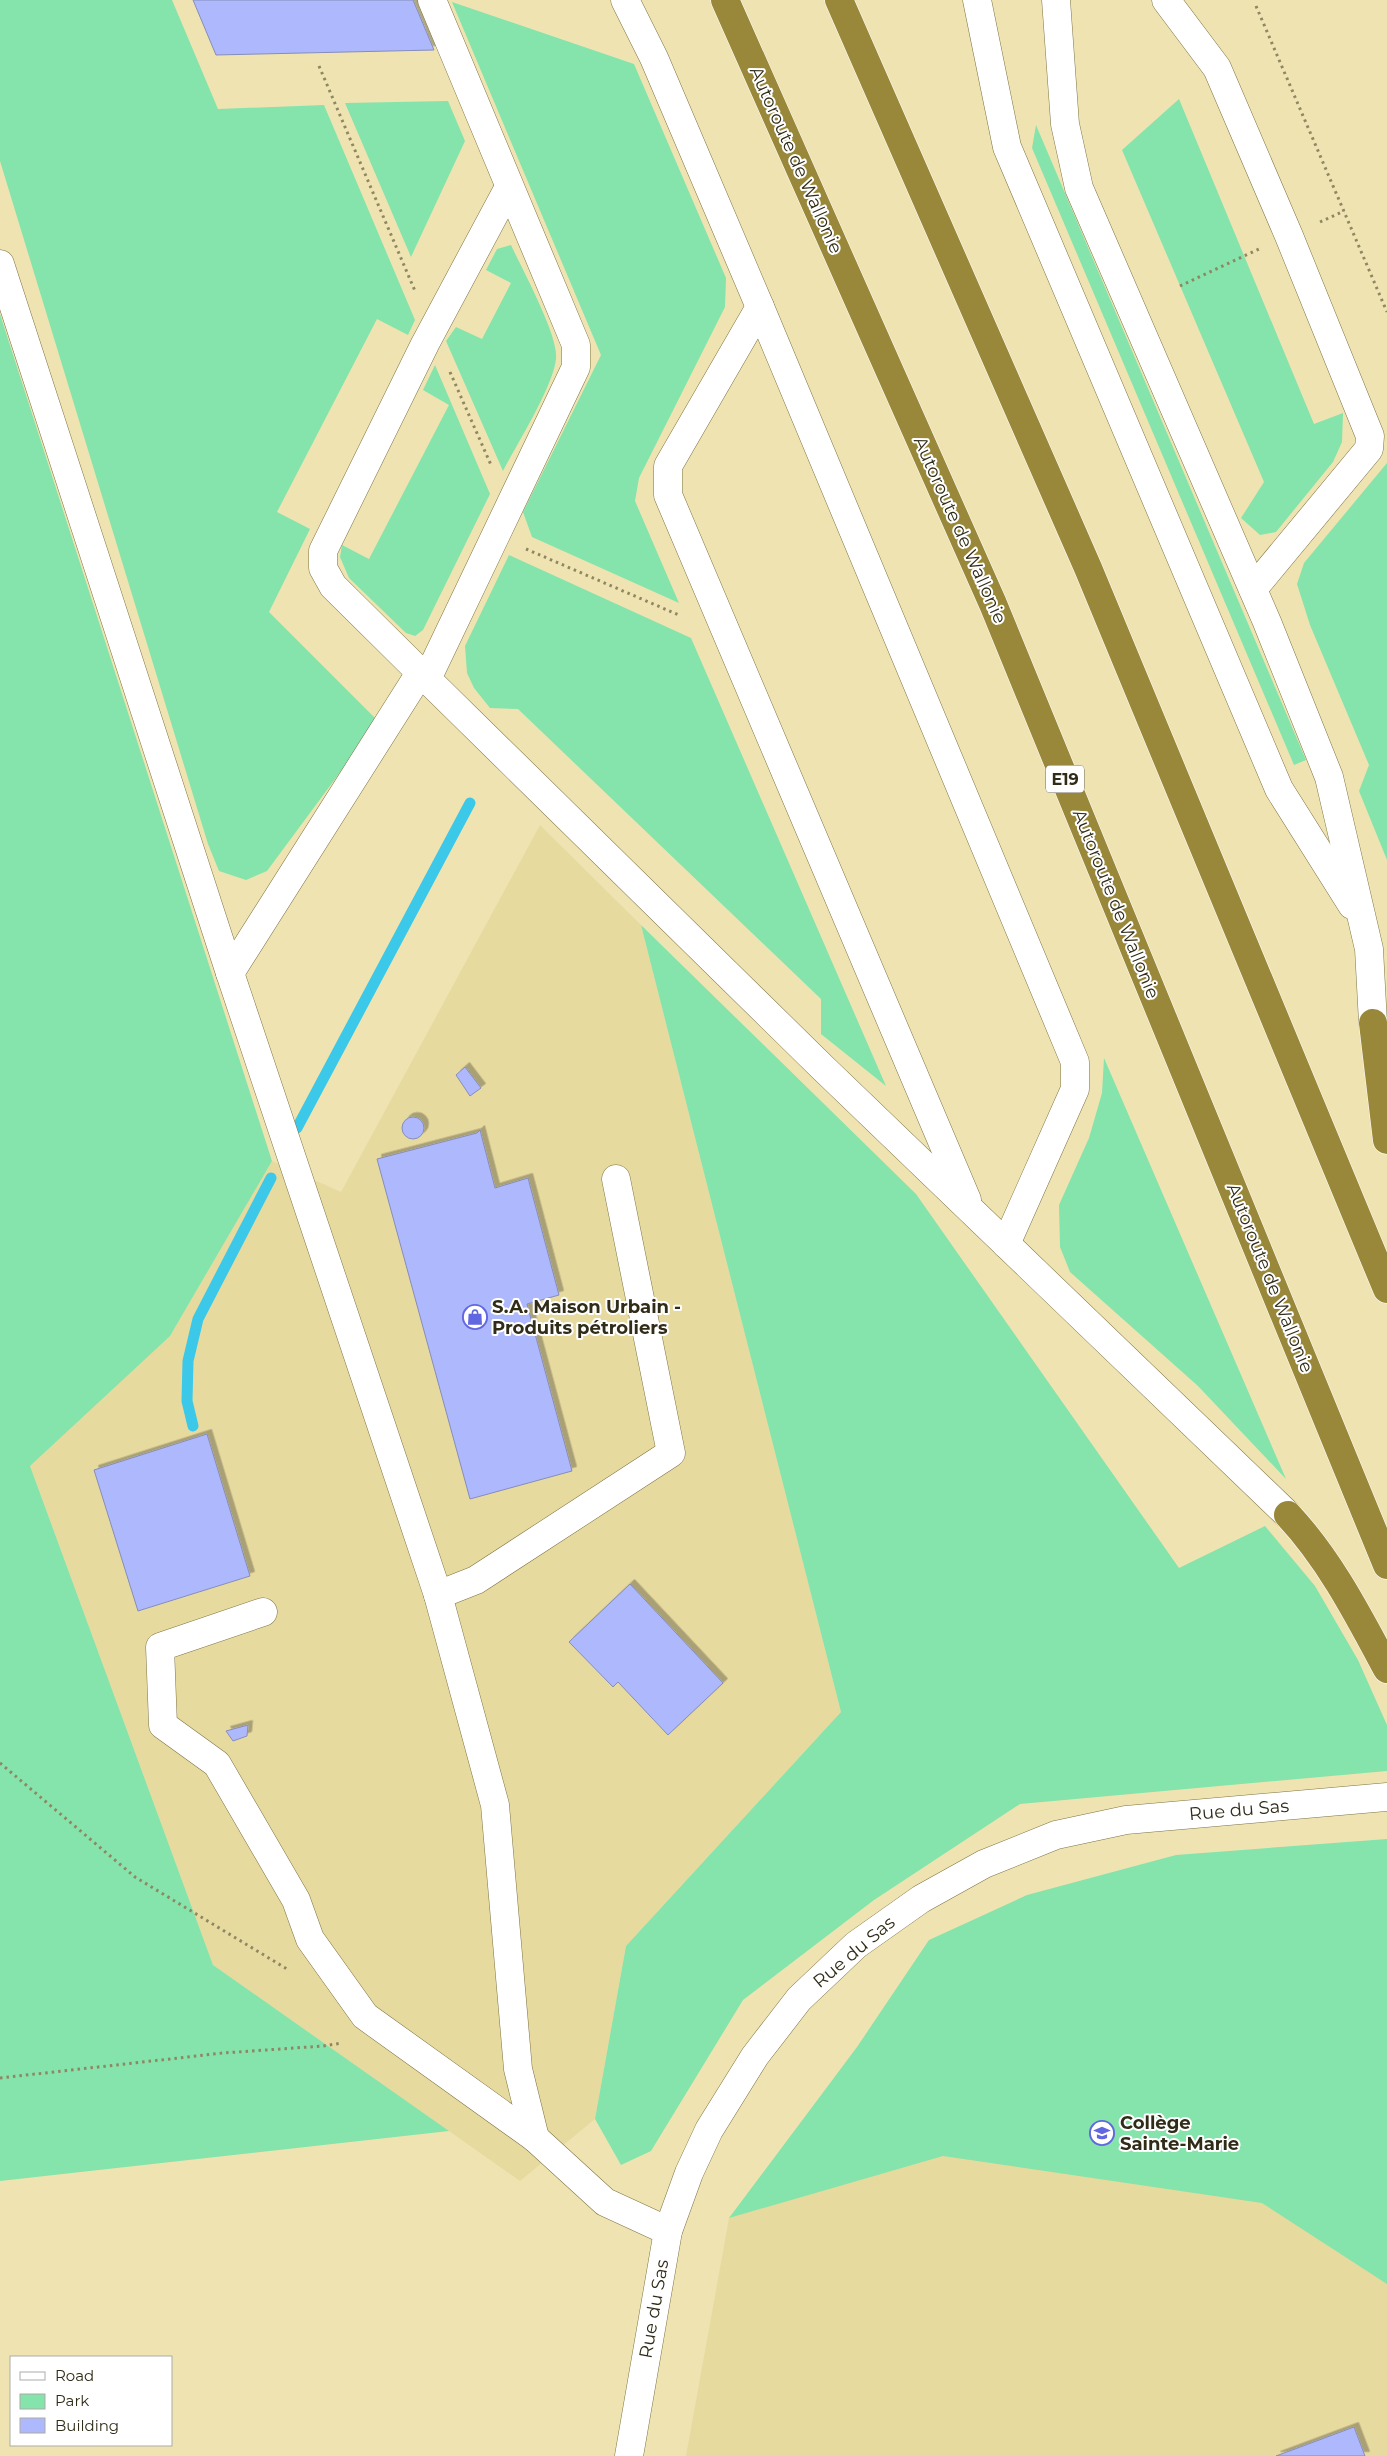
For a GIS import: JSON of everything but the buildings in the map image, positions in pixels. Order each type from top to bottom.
[{"type":"highway","name":"Autoroute de Wallonie","points":[[725,0],[993,604],[1387,1565]]},
{"type":"highway","points":[[839,0],[1088,568],[1387,1289]]},
{"type":"highway","points":[[1374,1023],[1384,1128],[1387,1140]]},
{"type":"highway","points":[[1288,1516],[1310,1540],[1350,1601],[1387,1669]]},
{"type":"street","points":[[230,973],[424,676],[576,367],[576,344],[509,188],[432,0]]},
{"type":"street","points":[[625,0],[654,58],[760,307],[1075,1062],[1075,1089],[1006,1244]]},
{"type":"street","points":[[977,0],[1006,147],[1279,789],[1363,924]]},
{"type":"street","points":[[1056,0],[1065,124],[1079,188],[1253,589],[1329,777],[1369,949],[1374,1023]]},
{"type":"street","points":[[1166,0],[1217,68],[1289,236],[1370,436],[1369,449],[1253,589]]},
{"type":"street","points":[[509,188],[432,331],[323,551],[323,568],[333,586],[972,1211],[1288,1516]]},
{"type":"street","points":[[0,264],[230,973],[438,1595],[495,1806],[518,2069],[535,2138]]},
{"type":"street","points":[[760,307],[668,466],[668,495],[726,636],[972,1211]]},
{"type":"street","points":[[438,1595],[476,1580],[671,1453],[616,1179]]},
{"type":"street","points":[[264,1612],[160,1647],[162,1725],[217,1764],[296,1900],[310,1939],[365,2016],[535,2138],[605,2202],[668,2231]]},
{"type":"street","name":"Rue du Sas","points":[[629,2456],[668,2231],[689,2173],[709,2130],[755,2056],[799,1999],[856,1946],[921,1899],[984,1864],[1056,1835],[1126,1820],[1387,1797]]},
{"type":"path","points":[[1256,6],[1387,312]]},
{"type":"path","points":[[319,66],[509,506],[525,548],[726,636]]},
{"type":"path","points":[[0,1763],[135,1878],[288,1970]]},
{"type":"path","points":[[0,2078],[223,2053],[323,2046],[391,2035]]},
{"type":"shaded area","points":[[540,825],[641,925],[841,1712],[626,1946],[595,2119],[520,2181],[213,1965],[30,1466],[174,1329],[272,1161],[341,1192]]},
{"type":"shaded area","name":"Collège Sainte-Marie","points":[[936,2016],[1387,2047],[1387,2456],[686,2456],[729,2218]]},
{"type":"green space","points":[[0,0],[172,0],[218,109],[324,105],[415,320],[408,335],[377,319],[277,512],[310,529],[269,612],[378,721],[267,871],[246,880],[219,871],[208,844],[0,161]]},
{"type":"green space","points":[[452,2],[634,64],[726,278],[725,307],[639,478],[635,501],[679,603],[532,537],[523,512],[601,355]]},
{"type":"green space","points":[[1179,99],[1314,424],[1343,413],[1342,442],[1333,462],[1276,532],[1260,535],[1241,518],[1264,482],[1122,150]]},
{"type":"green space","points":[[448,101],[465,141],[411,257],[345,103]]},
{"type":"green space","points":[[1036,125],[1306,760],[1294,765],[1032,148]]},
{"type":"green space","points":[[511,245],[546,319],[552,335],[556,359],[542,400],[503,471],[446,341],[456,327],[482,339],[511,283],[486,270],[497,249]]},
{"type":"green space","points":[[0,314],[272,1161],[170,1336],[30,1466],[213,1965],[449,2131],[0,2181]]},
{"type":"green space","points":[[435,365],[490,494],[423,630],[415,636],[406,633],[349,578],[340,557],[342,545],[369,559],[449,405],[423,390]]},
{"type":"green space","points":[[1387,463],[1387,860],[1359,791],[1369,765],[1310,625],[1297,584],[1304,563]]},
{"type":"green space","points":[[509,555],[691,638],[886,1086],[821,1034],[821,999],[518,709],[490,708],[474,688],[467,673],[465,646]]},
{"type":"green space","points":[[641,925],[916,1194],[1179,1568],[1265,1526],[1315,1586],[1358,1660],[1387,1725],[1387,1771],[1020,1804],[874,1900],[743,2000],[651,2151],[621,2165],[595,2119],[626,1946],[841,1712]]},
{"type":"green space","points":[[1104,1058],[1286,1479],[1198,1386],[1070,1272],[1060,1247],[1059,1205],[1089,1138],[1102,1093]]},
{"type":"green space","points":[[1387,1839],[1387,2284],[1262,2203],[943,2156],[729,2218],[857,2047],[929,1940],[1027,1895],[1176,1855]]},
{"type":"waterway","points":[[297,1128],[470,803]]},
{"type":"waterway","points":[[193,1426],[187,1401],[188,1361],[198,1319],[271,1178]]},
{"type":"place","name":"S.A. Maison Urbain - Produits pétroliers","points":[[475,1317]]},
{"type":"place","name":"Collège Sainte-Marie","points":[[1102,2133]]}]
